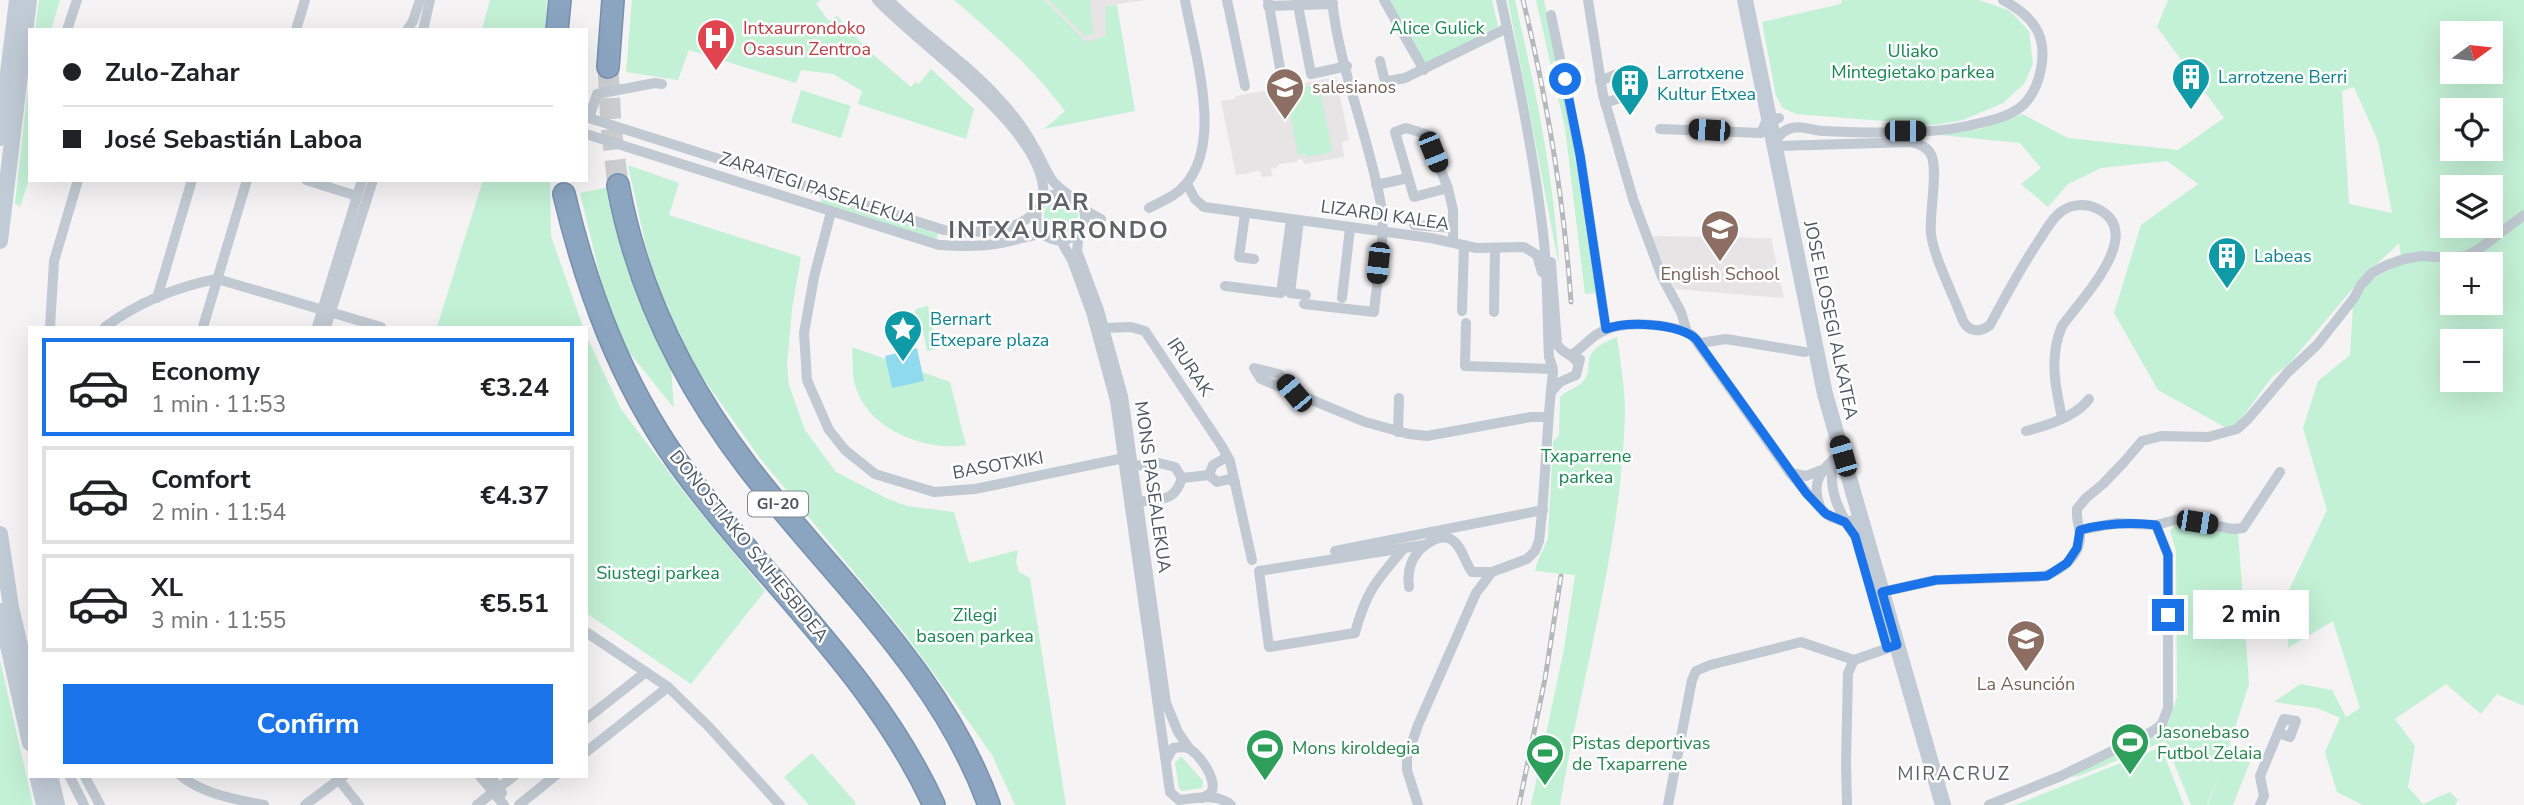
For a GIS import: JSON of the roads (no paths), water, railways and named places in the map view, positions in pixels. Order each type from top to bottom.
[{"type":"highway","points":[[557,28],[560,0]]},
{"type":"highway","points":[[608,67],[613,0]]},
{"type":"highway","name":"GI-20","points":[[618,185],[632,246],[653,306],[677,361],[747,467],[914,667],[956,730],[989,802]]},
{"type":"highway","name":"DONOSTIAKO SAIHESBIDEA","points":[[564,194],[583,268],[601,320],[650,420],[701,493],[863,687],[907,751],[934,805]]},
{"type":"highway","points":[[907,751],[929,776],[944,805]]},
{"type":"main road","points":[[0,138],[17,0]]},
{"type":"main road","points":[[0,241],[29,0]]},
{"type":"main road","points":[[1735,0],[1769,120],[1805,352],[1827,465],[1853,524],[1892,646],[1932,805]]},
{"type":"main road","name":"JOSE ELOSEGI ALKATEA","points":[[1745,0],[1853,524],[1882,592],[1892,646],[1943,805]]},
{"type":"main road","points":[[0,534],[9,596],[27,663]]},
{"type":"main road","points":[[0,611],[28,734]]},
{"type":"main road","points":[[38,778],[44,805]]},
{"type":"main road","points":[[51,778],[57,805]]},
{"type":"street","points":[[68,28],[77,0]]},
{"type":"street","points":[[297,28],[305,0]]},
{"type":"street","points":[[408,28],[420,0]]},
{"type":"street","points":[[423,28],[430,0]]},
{"type":"street","points":[[877,0],[921,42],[977,88],[1005,118],[1038,170],[1044,188],[1037,223],[1044,234],[1061,241],[1074,236],[1080,229],[1083,209]]},
{"type":"street","points":[[889,0],[1002,101],[1024,130],[1052,180],[1074,197],[1083,209],[1100,220],[1080,229]]},
{"type":"street","points":[[1149,208],[1187,184],[1205,146],[1206,120],[1185,0]]},
{"type":"street","points":[[1227,0],[1245,86]]},
{"type":"street","points":[[1384,0],[1424,70]]},
{"type":"street","points":[[1502,0],[1530,142],[1544,236],[1549,357],[1558,378],[1565,380]]},
{"type":"street","points":[[1588,0],[1605,103],[1642,226],[1687,332],[1700,343],[1802,487],[1823,511],[1837,520],[1853,524]]},
{"type":"street","points":[[1660,129],[1769,120],[1821,131],[1933,131],[1965,127],[1997,118],[2021,107],[2034,92],[2040,75],[2041,47],[2038,32],[2028,17],[2003,0]]},
{"type":"street","points":[[1297,2],[1311,74],[1347,66]]},
{"type":"street","points":[[1282,79],[1268,3],[1332,2],[1381,207],[1382,232],[1374,312],[1305,299],[1290,293],[1295,220]]},
{"type":"street","points":[[1551,15],[1580,155],[1606,329]]},
{"type":"street","points":[[1380,61],[1384,78],[1389,81],[1405,78],[1507,28]]},
{"type":"street","points":[[1601,80],[1625,71],[1626,96],[1605,103]]},
{"type":"street","points":[[588,118],[597,94],[662,84]]},
{"type":"street","name":"ZARATEGI PASEALEKUA","points":[[588,118],[944,230],[971,233],[994,230],[1022,222],[1040,205]]},
{"type":"street","points":[[1448,188],[1414,197],[1395,132],[1406,128],[1426,134],[1448,188],[1453,210],[1453,228],[1459,244],[1462,311]]},
{"type":"street","points":[[1802,128],[1786,130],[1778,137],[1774,146],[1911,142],[1928,150],[1933,163],[1931,227],[1934,247],[1963,321],[1974,331],[1983,330],[1990,325],[2022,266],[2057,214],[2069,207],[2083,205],[2096,208],[2107,216],[2116,233],[2114,253],[2057,337],[2053,365],[2062,418]]},
{"type":"street","name":"ZARATEGI PASEALEKUA","points":[[588,135],[939,245],[970,247],[1044,234]]},
{"type":"street","points":[[1376,185],[1408,178]]},
{"type":"street","points":[[50,326],[54,261],[77,182]]},
{"type":"street","points":[[157,298],[191,182]]},
{"type":"street","points":[[203,326],[246,182]]},
{"type":"street","points":[[312,182],[357,196]]},
{"type":"street","points":[[326,326],[327,311],[361,182]]},
{"type":"street","points":[[318,326],[327,311],[372,182]]},
{"type":"street","name":"LIZARDI KALEA","points":[[1187,184],[1195,199],[1205,207],[1476,248],[1529,248],[1537,255],[1556,301]]},
{"type":"street","points":[[1040,205],[1054,193],[1068,194]]},
{"type":"street","name":"BASOTXIKI","points":[[831,212],[814,277],[804,333],[807,380],[829,430],[845,450],[876,474],[934,492],[975,489],[1124,458]]},
{"type":"street","points":[[1245,214],[1239,257],[1254,259]]},
{"type":"street","points":[[1882,592],[1936,580],[2047,576],[2058,570],[2080,541],[2077,509],[2142,441],[2161,436],[2188,438],[2224,434],[2237,429],[2273,387],[2330,330],[2361,285],[2372,274],[2404,259],[2421,256],[2466,256],[2524,215]]},
{"type":"street","points":[[1224,286],[1282,293],[1295,220]]},
{"type":"street","points":[[1414,226],[1453,228]]},
{"type":"street","points":[[1342,298],[1350,228]]},
{"type":"street","name":"MONS PASEALEKUA","points":[[1080,229],[1077,251],[1105,328],[1123,396],[1163,690],[1174,723],[1189,748]]},
{"type":"street","points":[[1544,236],[1553,267],[1556,340],[1559,347],[1572,358],[1576,375],[1550,392]]},
{"type":"street","name":"MONS PASEALEKUA","points":[[1061,241],[1072,260],[1091,312],[1115,401],[1166,761]]},
{"type":"street","points":[[1494,312],[1495,248]]},
{"type":"street","points":[[107,326],[157,298],[194,283],[217,279],[378,326]]},
{"type":"street","points":[[1466,323],[1465,366],[1553,370]]},
{"type":"street","points":[[1404,548],[1364,599],[1355,633],[1269,647],[1259,571],[1404,548],[1424,545],[1446,537],[1456,544],[1472,572],[1492,572],[1522,562],[1531,555],[1539,541],[1550,392],[1556,358],[1572,358],[1595,335],[1623,325],[1646,325],[1687,332]]},
{"type":"street","name":"IRURAK","points":[[1105,328],[1131,327],[1145,331],[1221,445],[1230,461],[1252,560]]},
{"type":"street","points":[[1700,343],[1737,340],[1805,352]]},
{"type":"street","points":[[1294,393],[1366,422],[1398,432],[1427,436],[1531,417],[1548,417]]},
{"type":"street","points":[[1398,432],[1399,398]]},
{"type":"street","points":[[2026,431],[2062,418],[2085,405],[2089,399]]},
{"type":"street","points":[[1209,475],[1213,465],[1227,457]]},
{"type":"street","points":[[1134,466],[1159,463],[1175,467],[1182,478],[1178,493],[1139,502]]},
{"type":"street","points":[[1823,511],[1816,491],[1827,465]]},
{"type":"street","points":[[1790,473],[1806,476],[1827,465]]},
{"type":"street","points":[[1802,487],[1827,465]]},
{"type":"street","points":[[2080,530],[2117,523],[2156,525],[2179,519],[2243,528],[2280,472]]},
{"type":"street","points":[[1182,478],[1209,475],[1217,482],[1229,480],[1235,483]]},
{"type":"street","points":[[1335,551],[1543,510]]},
{"type":"street","points":[[1989,805],[2061,776],[2153,731],[2165,719],[2168,708],[2168,555],[2156,525]]},
{"type":"street","points":[[1409,587],[1410,564],[1424,545]]},
{"type":"street","points":[[1418,805],[1406,770],[1407,757],[1418,725],[1476,593],[1492,572]]},
{"type":"street","points":[[588,633],[668,687],[709,727],[780,805]]},
{"type":"street","points":[[1668,805],[1696,671],[1801,642],[1854,660],[1892,646]]},
{"type":"street","points":[[1838,655],[1848,673]]},
{"type":"street","points":[[1847,805],[1848,673],[1854,660]]},
{"type":"street","points":[[588,717],[646,672]]},
{"type":"street","points":[[588,750],[668,687]]},
{"type":"street","points":[[2260,805],[2264,796],[2260,776],[2278,733]]},
{"type":"street","points":[[1173,748],[1189,748],[1214,782],[1211,793],[1178,803],[1170,792],[1166,761],[1173,748]]},
{"type":"street","points":[[70,778],[84,805]]},
{"type":"street","points":[[86,778],[100,805]]},
{"type":"street","points":[[184,778],[192,785],[223,797],[264,805]]},
{"type":"street","points":[[305,805],[338,778]]},
{"type":"street","points":[[340,778],[359,805]]},
{"type":"street","points":[[483,778],[497,790]]},
{"type":"street","points":[[491,778],[506,805]]},
{"type":"street","points":[[477,805],[511,778]]},
{"type":"street","points":[[519,805],[552,778]]},
{"type":"street","points":[[1202,797],[1222,799],[1231,805]]},
{"type":"water","points":[[917,348],[924,381],[892,388],[885,356]]},
{"type":"tunnel","points":[[608,67],[618,185]]},
{"type":"railway","points":[[1523,0],[1553,150],[1571,302]]},
{"type":"railway","points":[[1519,805],[1545,679],[1561,576]]},
{"type":"place","name":"Intxaurrondoko Osasun Zentroa","points":[[716,72]]},
{"type":"place","name":"Larrotzene Berri","points":[[2191,111]]},
{"type":"place","name":"Larrotxene Kultur Etxea","points":[[1630,117]]},
{"type":"place","name":"salesianos","points":[[1285,121]]},
{"type":"place","name":"English School","points":[[1720,263]]},
{"type":"place","name":"Labeas","points":[[2227,290]]},
{"type":"place","name":"Bernart Etxepare plaza","points":[[903,363]]},
{"type":"place","name":"La Asunción","points":[[2026,673]]},
{"type":"place","name":"Jasonebaso Futbol Zelaia","points":[[2130,776]]},
{"type":"place","name":"Mons kiroldegia","points":[[1265,782]]},
{"type":"place","name":"Pistas deportivas de Txaparrene","points":[[1545,787]]},
{"type":"district","name":"IPAR INTXAURRONDO","points":[[1059,216]]},
{"type":"district","name":"MIRACRUZ","points":[[1954,774]]},
{"type":"park label","name":"Alice Gulick","points":[[1437,28]]},
{"type":"park label","name":"Uliako Mintegietako parkea","points":[[1913,61]]},
{"type":"park label","name":"Txaparrene parkea","points":[[1586,466]]},
{"type":"park label","name":"Siustegi parkea","points":[[658,573]]},
{"type":"park label","name":"Zilegi basoen parkea","points":[[975,625]]}]
